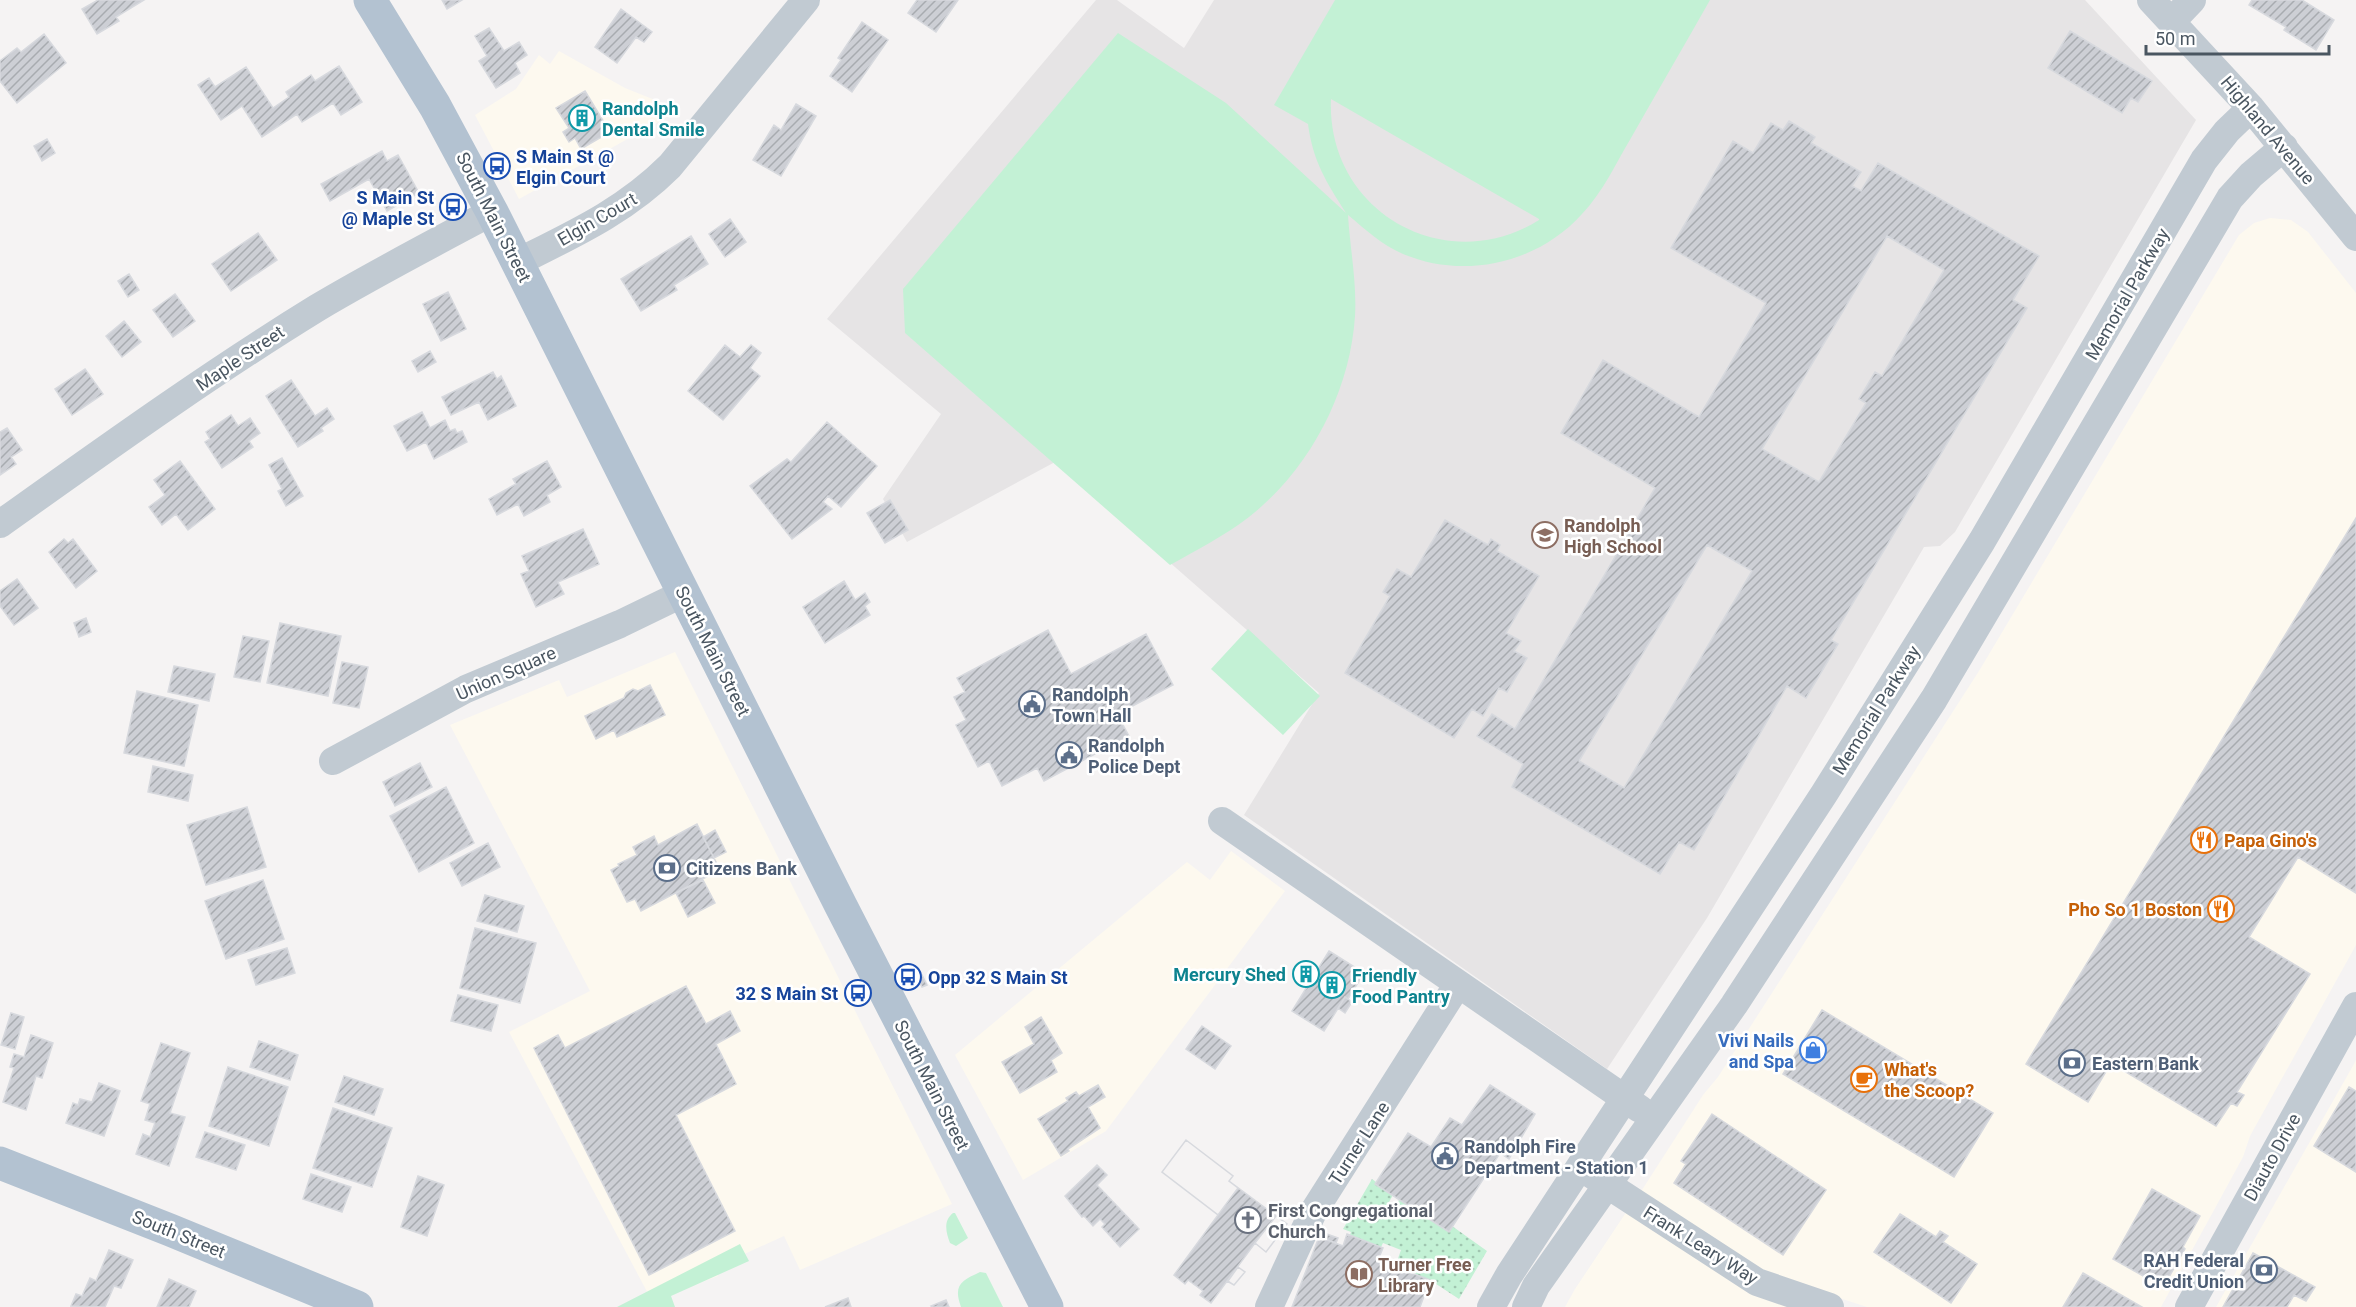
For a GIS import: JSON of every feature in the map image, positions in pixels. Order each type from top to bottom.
[{"type":"main road","name":"South Main Street","points":[[370,0],[435,106],[518,262],[841,906],[1047,1307]]},
{"type":"main road","name":"South Street","points":[[0,1163],[357,1307]]},
{"type":"street","name":"Elgin Court","points":[[518,262],[621,208],[654,182],[670,166],[806,0]]},
{"type":"street","name":"Highland Avenue","points":[[2151,0],[2251,108],[2356,237]]},
{"type":"street","points":[[2172,21],[2192,0]]},
{"type":"street","name":"Memorial Parkway","points":[[1491,1307],[1579,1167],[1824,794],[1976,550],[2204,160],[2227,131],[2251,108]]},
{"type":"street","points":[[1526,1307],[1536,1286],[1734,1005],[1953,669],[2230,198],[2251,175],[2284,147]]},
{"type":"street","name":"Maple Street","points":[[0,524],[129,432],[297,320],[492,212]]},
{"type":"street","name":"Union Square","points":[[333,761],[466,689],[628,620],[684,593]]},
{"type":"street","points":[[1222,821],[1654,1118]]},
{"type":"street","name":"Turner Lane","points":[[1269,1307],[1312,1214],[1458,984]]},
{"type":"street","name":"Diauto Drive","points":[[2189,1307],[2356,1006]]},
{"type":"street","name":"Frank Leary Way","points":[[1579,1167],[1757,1282],[1830,1307]]},
{"type":"shaded area","name":"Randolph High School","points":[[1096,0],[1117,0],[1184,48],[1214,0],[2085,0],[2196,120],[1955,532],[1940,546],[1924,547],[1707,918],[1607,1069],[1244,815],[1319,693],[1055,462],[907,542],[883,499],[941,414],[827,319]]},
{"type":"shaded area","points":[[559,51],[625,88],[680,110],[519,199],[475,115],[516,89],[539,55],[550,64]]},
{"type":"shaded area","points":[[2270,218],[2291,220],[2308,232],[2356,293],[2356,945],[2250,1136],[2243,1157],[2161,1307],[1867,1307],[1763,1273],[1640,1193],[1703,1095],[1718,1077],[1979,671],[2239,235],[2254,223]]},
{"type":"shaded area","points":[[675,652],[952,1204],[800,1270],[784,1236],[716,1267],[718,1276],[652,1301],[509,1032],[590,991],[450,725],[559,680],[567,697]]},
{"type":"shaded area","points":[[1231,851],[1285,891],[1106,1131],[1023,1180],[955,1055],[1187,862],[1210,880]]},
{"type":"shaded area","points":[[2356,1060],[2356,1307],[2216,1307],[2354,1064]]},
{"type":"shaded area","points":[[1627,1211],[1796,1307],[1565,1307]]},
{"type":"green space","points":[[1335,0],[1710,0],[1609,177],[1582,214],[1544,245],[1499,262],[1475,266],[1451,266],[1427,262],[1403,254],[1374,237],[1348,215],[1355,316],[1345,373],[1323,428],[1308,453],[1271,498],[1230,530],[1170,565],[905,333],[903,289],[1118,33],[1226,103],[1346,213],[1317,161],[1308,124],[1274,105]],"holes":[[[1331,99],[1539,219],[1503,236],[1466,242],[1431,237],[1398,224],[1370,202],[1348,173],[1335,139]]]},
{"type":"green space","points":[[1248,629],[1320,696],[1283,735],[1211,669]]},
{"type":"green space","points":[[1372,1179],[1376,1182],[1375,1184],[1393,1195],[1389,1202],[1395,1206],[1399,1200],[1452,1226],[1487,1251],[1459,1299],[1430,1280],[1395,1267],[1401,1250],[1383,1243],[1381,1247],[1350,1235],[1351,1232],[1343,1229]]},
{"type":"green space","points":[[953,1213],[968,1238],[956,1246],[950,1243],[947,1231],[948,1220]]},
{"type":"green space","points":[[740,1244],[749,1261],[671,1296],[675,1307],[617,1307]]},
{"type":"green space","points":[[980,1272],[986,1273],[1003,1307],[961,1307],[958,1294],[960,1285]]},
{"type":"building","points":[[98,0],[144,0],[116,17],[119,21],[97,34],[82,9]]},
{"type":"building","points":[[442,0],[462,0],[447,9]]},
{"type":"building","points":[[917,0],[958,0],[936,32],[908,13]]},
{"type":"building","points":[[2252,0],[2302,0],[2334,20],[2316,50],[2284,30],[2286,27],[2249,5]]},
{"type":"building","points":[[621,9],[652,32],[644,42],[636,37],[617,63],[595,47]]},
{"type":"building","points":[[862,22],[888,40],[852,92],[830,76],[841,60],[838,58]]},
{"type":"building","points":[[489,28],[504,51],[519,42],[527,55],[515,63],[520,73],[496,88],[479,61],[487,56],[475,36]]},
{"type":"building","points":[[2070,31],[2152,81],[2138,102],[2131,98],[2122,113],[2048,68]]},
{"type":"building","points":[[44,34],[66,63],[17,103],[0,81],[0,61],[17,48],[21,52]]},
{"type":"building","points":[[339,66],[362,102],[341,115],[333,103],[302,122],[297,114],[262,137],[242,106],[221,120],[198,85],[209,78],[215,87],[246,67],[273,108],[289,97],[286,92],[311,75],[315,81]]},
{"type":"building","name":"Randolph Dental Smile","points":[[585,91],[610,132],[581,149],[575,138],[569,142],[563,132],[569,128],[556,108]]},
{"type":"building","points":[[796,104],[816,116],[781,176],[753,160],[774,125],[781,130]]},
{"type":"building","name":"Randolph High School","points":[[1789,121],[1815,137],[1811,143],[1861,172],[1852,186],[1861,191],[1878,163],[2039,256],[2013,300],[2027,308],[1831,640],[1838,644],[1806,698],[1787,686],[1694,850],[1679,842],[1660,874],[1512,787],[1523,764],[1477,736],[1492,714],[1515,729],[1655,488],[1561,433],[1603,360],[1699,417],[1766,303],[1671,248],[1733,141],[1753,153],[1771,123],[1783,130]],"holes":[[[1887,236],[1944,270],[1882,376],[1875,372],[1859,399],[1866,403],[1819,482],[1762,449]],[[1707,545],[1752,571],[1624,788],[1579,761]]]},
{"type":"building","points":[[47,139],[55,153],[42,161],[34,146]]},
{"type":"building","points":[[382,151],[387,161],[398,155],[419,193],[387,211],[369,179],[330,201],[321,184]]},
{"type":"building","points":[[730,219],[746,242],[725,257],[709,234]]},
{"type":"building","points":[[258,233],[277,260],[231,291],[212,264]]},
{"type":"building","points":[[691,236],[708,264],[674,285],[677,290],[641,311],[621,279]]},
{"type":"building","points":[[129,274],[139,290],[128,297],[118,281]]},
{"type":"building","points":[[448,292],[466,329],[441,341],[423,304]]},
{"type":"building","points":[[175,294],[195,321],[173,337],[153,310]]},
{"type":"building","points":[[124,321],[141,342],[122,357],[106,336]]},
{"type":"building","points":[[725,345],[740,357],[751,345],[761,353],[750,368],[760,376],[723,420],[688,391]]},
{"type":"building","points":[[430,351],[436,362],[418,372],[412,361]]},
{"type":"building","points":[[85,369],[103,394],[72,415],[55,389]]},
{"type":"building","points":[[493,372],[497,379],[501,376],[516,406],[488,420],[479,402],[451,415],[442,397]]},
{"type":"building","points":[[291,380],[315,416],[327,408],[334,419],[321,428],[323,431],[298,447],[266,396]]},
{"type":"building","points":[[422,412],[430,428],[445,420],[450,431],[455,429],[457,433],[462,431],[467,442],[434,459],[426,442],[407,451],[394,426]]},
{"type":"building","points":[[231,415],[238,426],[250,418],[260,433],[249,441],[253,447],[222,468],[205,442],[210,439],[206,432]]},
{"type":"building","points":[[827,422],[877,466],[841,507],[828,496],[823,502],[832,509],[792,539],[750,486],[787,459],[791,462]]},
{"type":"building","points":[[7,428],[22,450],[11,457],[16,464],[0,475],[0,432]]},
{"type":"building","points":[[282,458],[303,496],[286,506],[278,491],[282,489],[269,465]]},
{"type":"building","points":[[180,461],[215,509],[188,530],[176,514],[162,525],[149,507],[165,495],[154,480]]},
{"type":"building","points":[[547,461],[561,487],[547,495],[550,502],[524,516],[518,504],[497,515],[489,499],[516,484],[513,479]]},
{"type":"building","points":[[890,500],[908,530],[885,543],[867,513]]},
{"type":"building","points":[[2356,518],[2356,893],[2298,857],[2249,937],[2310,974],[2237,1092],[2244,1095],[2237,1106],[2231,1103],[2216,1126],[2111,1063],[2088,1102],[2026,1064]]},
{"type":"building","points":[[1445,520],[1488,545],[1491,539],[1500,545],[1497,551],[1539,576],[1506,633],[1521,641],[1514,651],[1527,658],[1507,692],[1499,688],[1483,716],[1472,709],[1454,738],[1345,673],[1390,596],[1383,592],[1397,569],[1411,577]]},
{"type":"building","points":[[583,529],[599,564],[558,582],[564,594],[536,607],[521,574],[529,571],[522,556]]},
{"type":"building","points":[[64,539],[68,543],[73,539],[97,571],[76,588],[49,552]]},
{"type":"building","points":[[17,579],[38,608],[14,625],[0,606],[0,591]]},
{"type":"building","points":[[844,581],[855,600],[865,593],[870,602],[865,606],[870,615],[825,643],[803,607]]},
{"type":"building","points":[[86,618],[91,632],[79,637],[74,623]]},
{"type":"building","points":[[280,623],[341,636],[328,696],[267,683]]},
{"type":"building","points":[[1048,630],[1071,674],[1146,634],[1173,685],[1117,714],[1129,736],[1044,781],[1037,768],[1002,786],[989,761],[978,767],[956,725],[966,720],[954,697],[965,692],[957,678]]},
{"type":"building","points":[[243,636],[269,641],[260,682],[234,677]]},
{"type":"building","points":[[342,662],[368,667],[359,708],[333,703]]},
{"type":"building","points":[[174,666],[215,674],[209,701],[168,692]]},
{"type":"building","points":[[650,685],[665,715],[617,737],[614,730],[596,739],[585,716],[624,698],[626,693],[633,689],[638,691]]},
{"type":"building","points":[[137,691],[198,705],[184,766],[124,753]]},
{"type":"building","points":[[420,763],[432,787],[395,806],[383,782]]},
{"type":"building","points":[[153,766],[193,775],[188,801],[148,792]]},
{"type":"building","points":[[446,787],[474,843],[419,872],[390,816]]},
{"type":"building","points":[[247,807],[266,867],[206,885],[187,825]]},
{"type":"building","name":"Citizens Bank","points":[[697,824],[720,870],[641,911],[635,899],[627,902],[611,870],[637,855],[633,847],[654,836],[658,845]]},
{"type":"building","points":[[715,830],[726,852],[714,858],[703,837]]},
{"type":"building","points":[[488,843],[500,867],[462,886],[450,863]]},
{"type":"building","points":[[263,880],[284,939],[226,959],[205,901]]},
{"type":"building","points":[[703,880],[715,903],[688,917],[676,893]]},
{"type":"building","points":[[485,895],[524,906],[517,932],[477,921]]},
{"type":"building","points":[[475,928],[536,943],[520,1003],[460,988]]},
{"type":"building","points":[[287,948],[295,973],[256,985],[248,960]]},
{"type":"building","name":"Friendly Food Pantry","points":[[1329,951],[1364,973],[1348,999],[1345,997],[1324,1031],[1292,1011]]},
{"type":"building","name":"Mercury Shed","points":[[1303,967],[1313,974],[1309,981],[1298,975]]},
{"type":"building","points":[[922,975],[927,985],[922,987],[917,977]]},
{"type":"building","points":[[686,986],[706,1024],[730,1011],[740,1031],[716,1044],[736,1084],[676,1115],[735,1231],[649,1275],[534,1048],[558,1035],[565,1048]]},
{"type":"building","points":[[458,995],[498,1005],[491,1031],[451,1021]]},
{"type":"building","points":[[1345,997],[1352,1002],[1345,1013],[1338,1008]]},
{"type":"building","points":[[1822,1010],[1993,1113],[1954,1177],[1783,1074]]},
{"type":"building","points":[[11,1013],[24,1017],[15,1049],[1,1045]]},
{"type":"building","points":[[1041,1017],[1062,1053],[1051,1060],[1057,1072],[1020,1093],[1002,1062],[1034,1044],[1025,1027]]},
{"type":"building","points":[[1202,1026],[1231,1046],[1215,1069],[1186,1049]]},
{"type":"building","points":[[31,1035],[53,1043],[42,1078],[36,1076],[26,1110],[3,1102],[14,1068],[10,1067],[14,1054],[24,1057]]},
{"type":"building","points":[[259,1041],[298,1055],[290,1080],[250,1067]]},
{"type":"building","points":[[161,1043],[190,1053],[170,1113],[185,1117],[169,1166],[136,1154],[143,1134],[150,1137],[155,1123],[145,1120],[150,1104],[141,1101]]},
{"type":"building","points":[[228,1067],[288,1087],[269,1146],[209,1126]]},
{"type":"building","points":[[344,1076],[383,1089],[374,1115],[335,1102]]},
{"type":"building","points":[[99,1083],[120,1091],[104,1136],[66,1123],[73,1103],[78,1105],[80,1099],[92,1102]]},
{"type":"building","points":[[1098,1085],[1105,1097],[1088,1107],[1100,1128],[1061,1156],[1038,1119],[1068,1101],[1066,1098],[1076,1092],[1079,1096]]},
{"type":"building","name":"Randolph Fire Department - Station 1","points":[[1490,1085],[1535,1114],[1509,1159],[1500,1153],[1449,1232],[1375,1184],[1408,1133],[1431,1147],[1450,1118],[1462,1125]]},
{"type":"building","points":[[2349,1087],[2356,1091],[2356,1172],[2314,1146]]},
{"type":"building","points":[[333,1108],[392,1128],[372,1187],[313,1168]]},
{"type":"building","points":[[1712,1114],[1826,1190],[1783,1255],[1674,1183],[1686,1164],[1681,1161]]},
{"type":"building","points":[[205,1132],[245,1145],[236,1170],[196,1157]]},
{"type":"building","name":"First Congregational Church","points":[[1186,1140],[1233,1176],[1229,1181],[1287,1224],[1266,1252],[1255,1243],[1211,1303],[1200,1295],[1203,1291],[1188,1280],[1185,1284],[1174,1275],[1218,1215],[1162,1172]]},
{"type":"building","points":[[1186,1140],[1233,1176],[1229,1181],[1238,1188],[1218,1215],[1162,1172]]},
{"type":"building","points":[[1097,1165],[1107,1175],[1097,1185],[1139,1229],[1120,1247],[1102,1227],[1105,1224],[1100,1219],[1093,1226],[1084,1216],[1082,1217],[1065,1196]]},
{"type":"building","points":[[311,1174],[351,1187],[342,1212],[303,1199]]},
{"type":"building","points":[[418,1176],[444,1185],[427,1236],[401,1227]]},
{"type":"building","points":[[2152,1189],[2200,1216],[2183,1247],[2185,1249],[2169,1277],[2167,1276],[2161,1286],[2113,1259]]},
{"type":"building","points":[[1900,1214],[1936,1237],[1940,1231],[1948,1236],[1943,1242],[1977,1264],[1951,1303],[1874,1252]]},
{"type":"building","points":[[1276,1216],[1287,1224],[1266,1252],[1255,1243]]},
{"type":"building","points":[[1324,1233],[1338,1238],[1336,1243],[1322,1238]]},
{"type":"building","name":"Turner Free Library","points":[[1347,1234],[1383,1248],[1378,1260],[1430,1280],[1420,1307],[1292,1307],[1319,1237],[1343,1246]]},
{"type":"building","points":[[109,1250],[133,1260],[121,1288],[114,1286],[105,1307],[71,1306],[76,1294],[82,1296],[90,1278],[96,1281]]},
{"type":"building","name":"RAH Federal Credit Union","points":[[2253,1253],[2315,1287],[2306,1301],[2294,1295],[2287,1307],[2223,1307]]},
{"type":"building","name":"First Congregational Church","points":[[1238,1267],[1245,1272],[1234,1285],[1228,1281]]},
{"type":"building","name":"First Congregational Church","points":[[1238,1267],[1245,1272],[1234,1285],[1227,1281]]},
{"type":"building","points":[[2083,1273],[2142,1307],[2063,1307]]},
{"type":"building","points":[[169,1279],[196,1291],[189,1307],[157,1307]]},
{"type":"building","points":[[848,1298],[851,1307],[825,1307]]},
{"type":"building","points":[[946,1300],[949,1307],[931,1306]]},
{"type":"place","name":"Randolph Dental Smile","points":[[582,118]]},
{"type":"place","name":"S Main St @ Elgin Court","points":[[497,166]]},
{"type":"place","name":"S Main St @ Maple St","points":[[453,207]]},
{"type":"place","name":"Randolph High School","points":[[1545,535]]},
{"type":"place","name":"Randolph Town Hall","points":[[1032,704]]},
{"type":"place","name":"Randolph Police Dept","points":[[1069,755]]},
{"type":"place","name":"Papa Gino's","points":[[2204,840]]},
{"type":"place","name":"Citizens Bank","points":[[667,868]]},
{"type":"place","name":"Pho So 1 Boston","points":[[2221,909]]},
{"type":"place","name":"Mercury Shed","points":[[1306,974]]},
{"type":"place","name":"Opp 32 S Main St","points":[[908,977]]},
{"type":"place","name":"Friendly Food Pantry","points":[[1332,985]]},
{"type":"place","name":"32 S Main St","points":[[858,993]]},
{"type":"place","name":"Vivi Nails and Spa","points":[[1813,1050]]},
{"type":"place","name":"Eastern Bank","points":[[2072,1063]]},
{"type":"place","name":"What's the Scoop?","points":[[1864,1079]]},
{"type":"place","name":"Randolph Fire Department - Station 1","points":[[1445,1156]]},
{"type":"place","name":"First Congregational Church","points":[[1248,1220]]},
{"type":"place","name":"RAH Federal Credit Union","points":[[2264,1270]]},
{"type":"place","name":"Turner Free Library","points":[[1359,1274]]}]
